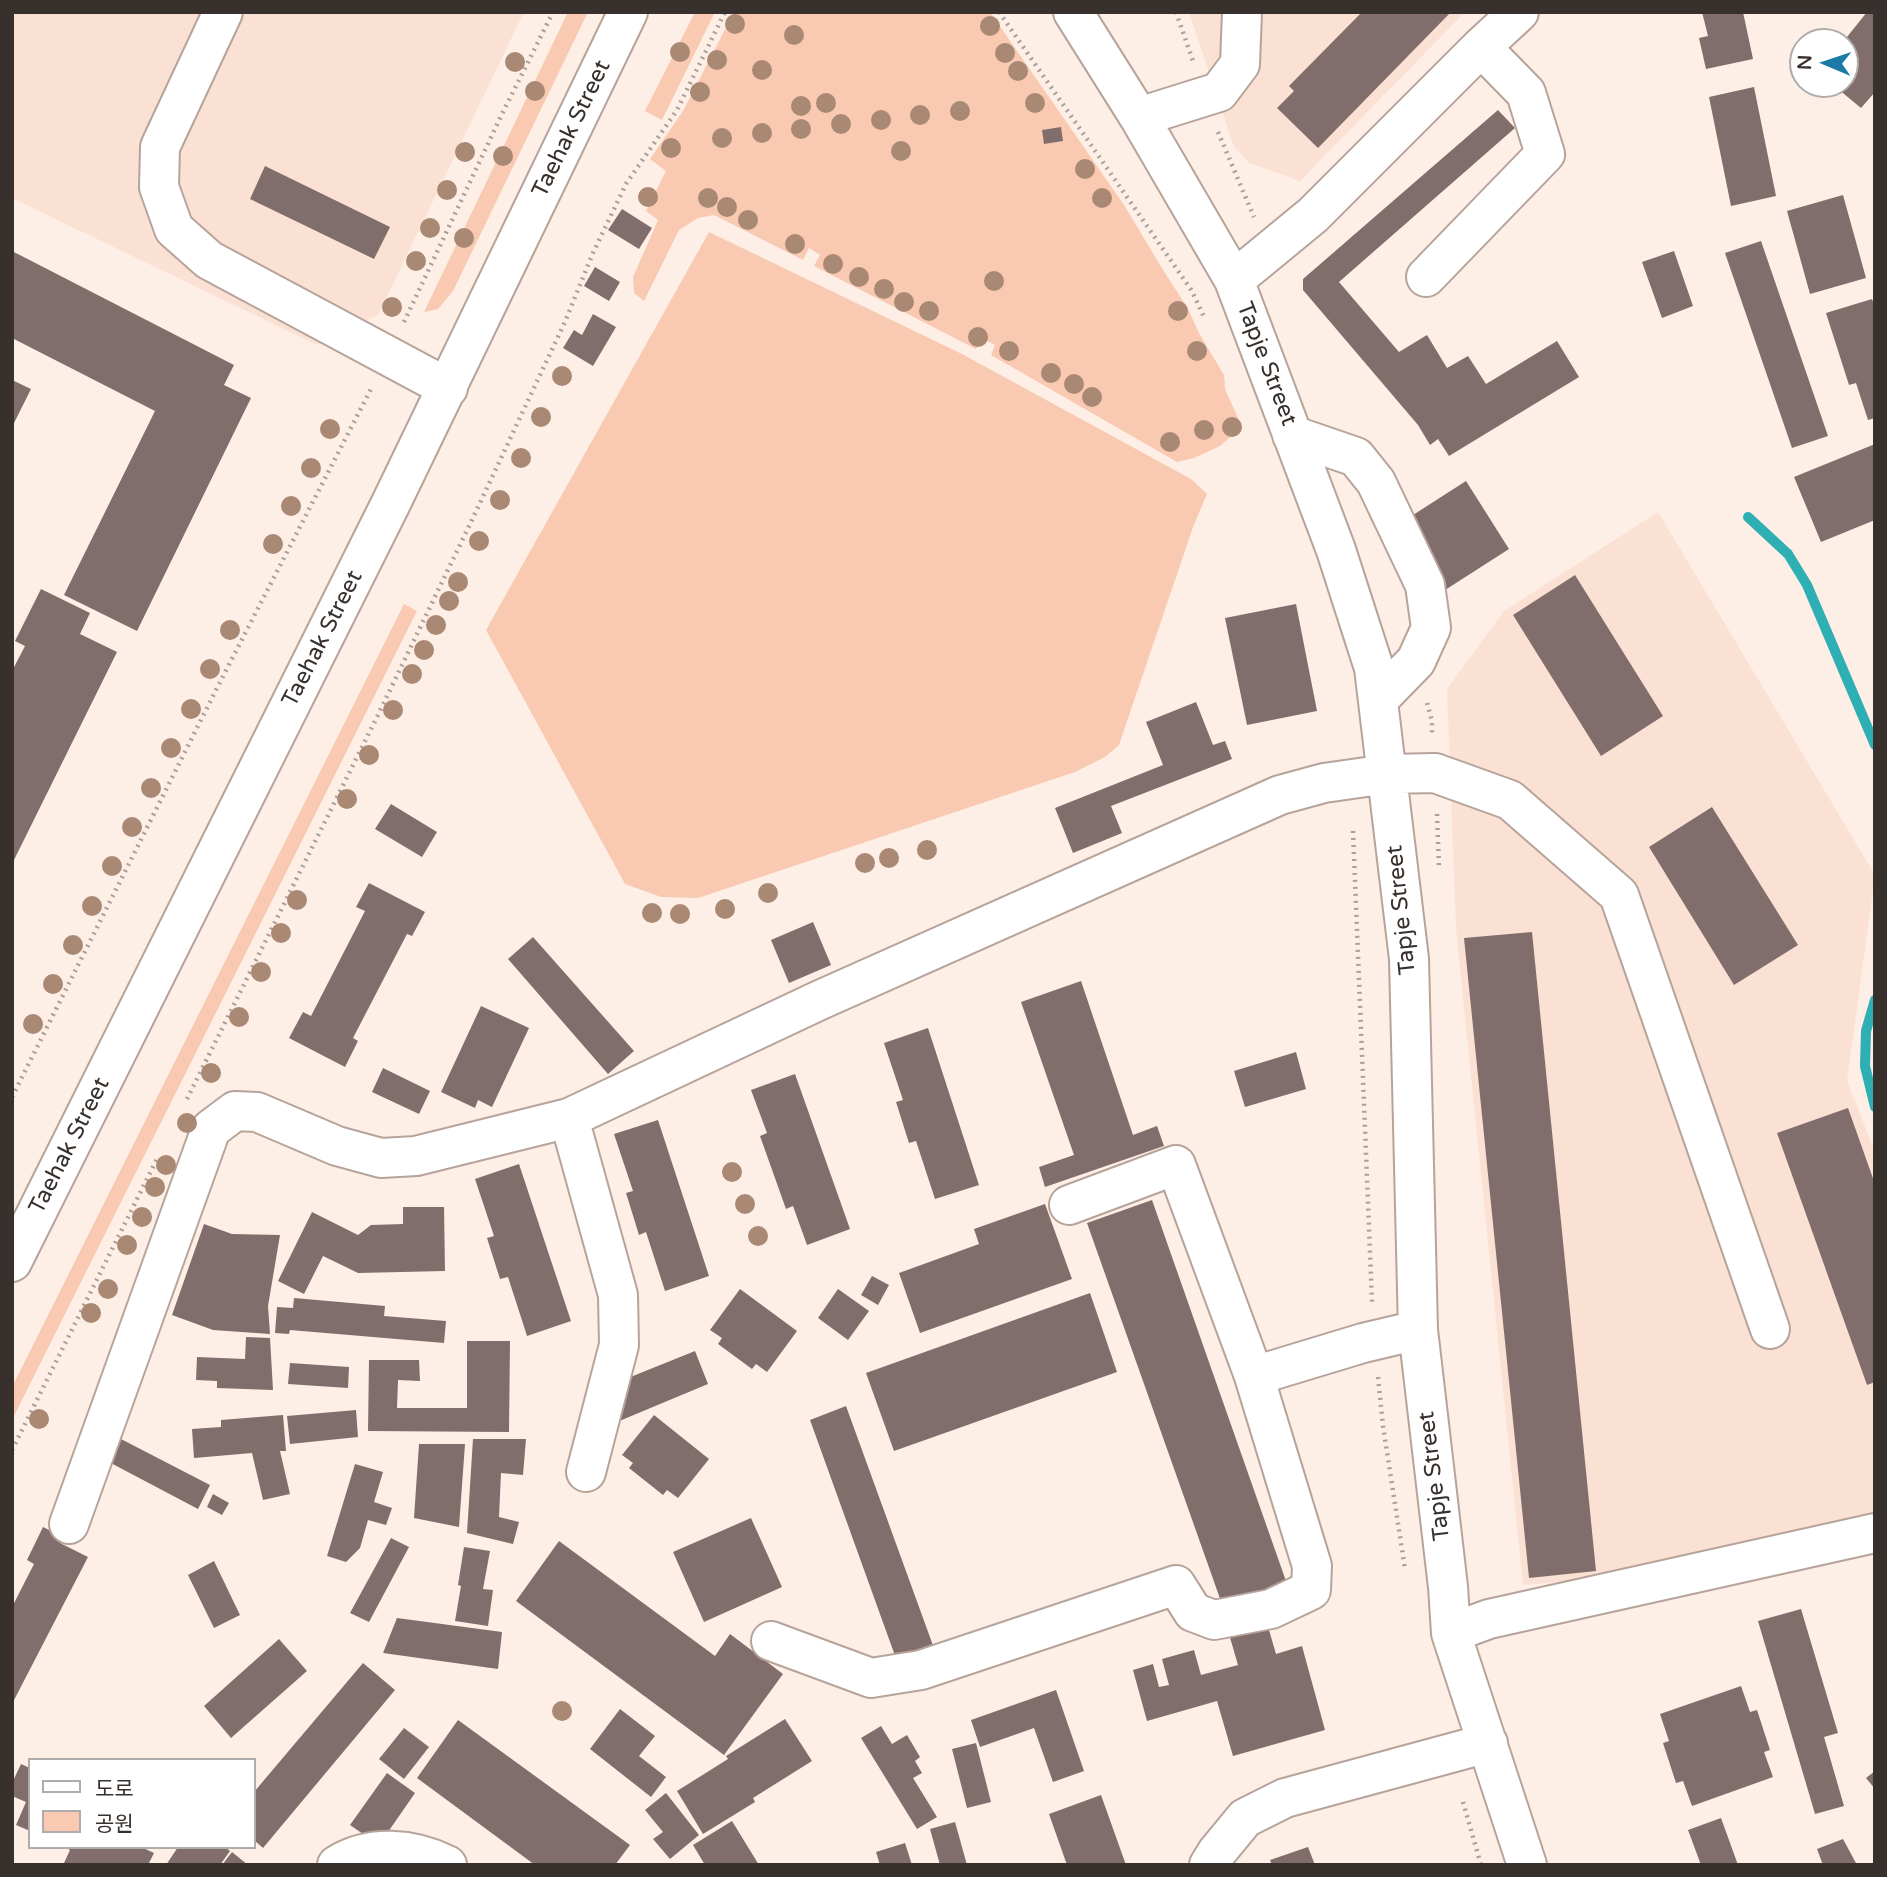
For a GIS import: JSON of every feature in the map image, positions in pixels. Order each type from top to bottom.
[{"type":"street","points":[[223,12],[160,147],[159,187],[174,229],[209,260],[448,388]]},
{"type":"street","name":"Taehak Street","points":[[12,1262],[448,388],[628,12]]},
{"type":"street","name":"Tapje Street","points":[[1073,12],[1139,117],[1234,280],[1336,550],[1374,668],[1409,959],[1418,1330],[1451,1633],[1527,1865]]},
{"type":"street","points":[[1139,117],[1219,92],[1240,64],[1242,12]]},
{"type":"street","points":[[1234,280],[1313,215],[1519,12]]},
{"type":"street","points":[[1426,277],[1545,155],[1527,93],[1481,47]]},
{"type":"street","points":[[1293,435],[1356,457],[1376,482],[1425,585],[1431,628],[1416,661],[1378,700]]},
{"type":"street","points":[[69,1524],[211,1129],[235,1111],[257,1112],[337,1146],[382,1158],[416,1156],[569,1118],[820,1000],[1280,795],[1324,783],[1387,774],[1434,773],[1510,800],[1619,895],[1770,1329]]},
{"type":"street","points":[[569,1118],[618,1295],[619,1345],[586,1472]]},
{"type":"street","points":[[771,1641],[871,1678],[921,1670],[1176,1585],[1193,1612],[1214,1620],[1271,1609],[1311,1590],[1312,1566],[1254,1377],[1177,1165],[1069,1205]]},
{"type":"street","points":[[1254,1377],[1363,1343],[1418,1330]]},
{"type":"street","points":[[1451,1633],[1489,1619],[1875,1533]]},
{"type":"street","points":[[1209,1865],[1245,1818],[1285,1798],[1488,1743]]},
{"type":"street","points":[[337,1865],[369,1852],[404,1851],[447,1865]]},
{"type":"path","points":[[12,1097],[387,356],[553,12]]},
{"type":"path","points":[[181,1110],[460,546],[626,184],[677,110],[725,12]]},
{"type":"path","points":[[999,12],[1192,291],[1208,324]]},
{"type":"path","points":[[12,1450],[163,1147]]},
{"type":"shaded area","points":[[12,12],[524,12],[378,315],[317,345],[12,198]]},
{"type":"shaded area","points":[[1189,12],[1465,12],[1300,181],[1249,163],[1234,147]]},
{"type":"shaded area","points":[[1658,512],[1875,875],[1847,1081],[1875,1152],[1875,1519],[1614,1577],[1523,1585],[1456,929],[1447,689],[1504,611]]},
{"type":"green space","points":[[568,12],[588,12],[453,291],[438,309],[424,312]]},
{"type":"green space","points":[[695,12],[715,12],[662,120],[645,111]]},
{"type":"green space","points":[[734,12],[990,12],[1124,205],[1188,309],[1224,375],[1225,389],[1242,427],[1220,446],[1194,458],[1177,462],[991,355],[995,345],[982,338],[976,349],[814,266],[820,255],[809,248],[803,260],[714,215],[698,218],[679,230],[644,301],[634,293],[633,277],[658,220],[646,211],[666,171],[650,159],[683,111]]},
{"type":"green space","points":[[709,232],[962,354],[1191,479],[1207,494],[1193,527],[1119,745],[1105,757],[1075,772],[698,898],[661,897],[625,884],[486,630]]},
{"type":"green space","points":[[404,604],[417,611],[12,1420],[12,1387]]},
{"type":"building","points":[[1362,12],[1451,12],[1318,148],[1277,108],[1294,91],[1289,86]]},
{"type":"building","points":[[1702,12],[1743,12],[1753,59],[1706,69],[1699,38],[1708,36]]},
{"type":"building","points":[[1867,12],[1875,12],[1875,92],[1861,108],[1849,98],[1859,98],[1859,28],[1854,28]]},
{"type":"building","points":[[1754,87],[1776,196],[1731,206],[1709,97]]},
{"type":"building","points":[[1498,110],[1515,128],[1339,282],[1399,352],[1427,335],[1447,368],[1468,356],[1486,384],[1557,341],[1579,377],[1449,456],[1438,439],[1430,445],[1418,425],[1303,290],[1303,279]]},
{"type":"building","points":[[1061,127],[1063,141],[1044,144],[1042,130]]},
{"type":"building","points":[[265,166],[390,227],[374,259],[250,199]]},
{"type":"building","points":[[1843,195],[1866,278],[1810,294],[1787,211]]},
{"type":"building","points":[[622,209],[652,228],[639,249],[608,230]]},
{"type":"building","points":[[1761,241],[1828,436],[1792,448],[1725,253]]},
{"type":"building","points":[[12,251],[234,365],[224,385],[251,398],[137,631],[64,595],[155,411],[12,338]]},
{"type":"building","points":[[1674,251],[1693,306],[1662,318],[1642,262]]},
{"type":"building","points":[[595,267],[620,282],[609,301],[584,286]]},
{"type":"building","points":[[1872,299],[1875,307],[1875,418],[1868,420],[1856,383],[1849,385],[1826,313]]},
{"type":"building","points":[[593,314],[616,327],[593,366],[563,348],[574,330],[582,335]]},
{"type":"building","points":[[12,380],[31,389],[12,427]]},
{"type":"building","points":[[1875,444],[1875,520],[1821,542],[1794,477]]},
{"type":"building","points":[[1466,481],[1509,549],[1442,592],[1399,524]]},
{"type":"building","points":[[1575,575],[1663,716],[1601,756],[1513,615]]},
{"type":"building","points":[[41,589],[90,613],[80,634],[117,652],[12,864],[12,671],[25,646],[15,641]]},
{"type":"building","points":[[1296,604],[1317,711],[1247,725],[1225,618]]},
{"type":"building","points":[[1196,702],[1213,745],[1225,741],[1232,759],[1111,806],[1122,833],[1073,853],[1055,808],[1163,765],[1146,722]]},
{"type":"building","points":[[391,804],[437,832],[422,857],[375,829]]},
{"type":"building","points":[[1712,807],[1798,945],[1734,985],[1649,847]]},
{"type":"building","points":[[369,883],[425,912],[412,936],[407,934],[353,1038],[358,1041],[345,1067],[289,1038],[303,1012],[311,1016],[365,911],[356,907]]},
{"type":"building","points":[[813,922],[831,965],[789,983],[771,940]]},
{"type":"building","points":[[1532,932],[1596,1571],[1529,1578],[1464,938]]},
{"type":"building","points":[[533,937],[634,1051],[608,1074],[508,959]]},
{"type":"building","points":[[1081,981],[1133,1135],[1157,1126],[1164,1146],[1045,1187],[1039,1167],[1074,1155],[1021,1002]]},
{"type":"building","points":[[481,1006],[529,1028],[492,1107],[478,1100],[475,1108],[441,1092]]},
{"type":"building","points":[[928,1028],[979,1185],[935,1199],[916,1141],[909,1143],[896,1102],[903,1100],[884,1043]]},
{"type":"building","points":[[1296,1052],[1306,1089],[1245,1107],[1234,1071]]},
{"type":"building","points":[[383,1068],[430,1091],[419,1114],[372,1092]]},
{"type":"building","points":[[795,1074],[850,1229],[807,1245],[793,1206],[786,1209],[760,1136],[767,1133],[751,1090]]},
{"type":"building","points":[[1848,1108],[1875,1184],[1875,1382],[1867,1385],[1777,1133]]},
{"type":"building","points":[[658,1120],[709,1276],[665,1291],[646,1232],[639,1235],[626,1193],[633,1191],[614,1134]]},
{"type":"building","points":[[519,1164],[571,1321],[527,1336],[508,1277],[500,1279],[487,1238],[494,1236],[475,1179]]},
{"type":"building","points":[[1152,1200],[1287,1584],[1223,1607],[1087,1223]]},
{"type":"building","points":[[1045,1204],[1072,1279],[920,1333],[899,1273],[979,1244],[974,1229]]},
{"type":"building","points":[[403,1207],[444,1207],[445,1271],[358,1273],[323,1256],[304,1294],[278,1281],[312,1212],[358,1235],[371,1225],[403,1224]]},
{"type":"building","points":[[204,1224],[232,1234],[280,1235],[268,1306],[270,1334],[213,1330],[172,1315]]},
{"type":"building","points":[[872,1276],[889,1285],[878,1305],[861,1295]]},
{"type":"building","points":[[740,1289],[797,1331],[767,1372],[756,1364],[752,1369],[718,1344],[722,1338],[710,1330]]},
{"type":"building","points":[[838,1289],[869,1311],[848,1340],[818,1318]]},
{"type":"building","points":[[1090,1293],[1117,1372],[894,1451],[866,1373]]},
{"type":"building","points":[[294,1298],[385,1306],[384,1316],[446,1321],[444,1343],[290,1330],[289,1334],[275,1333],[277,1307],[293,1308]]},
{"type":"building","points":[[246,1337],[270,1338],[273,1390],[217,1388],[217,1381],[196,1380],[197,1357],[245,1359]]},
{"type":"building","points":[[467,1341],[510,1341],[509,1432],[368,1431],[369,1360],[419,1360],[420,1381],[398,1380],[397,1408],[467,1408]]},
{"type":"building","points":[[695,1351],[708,1384],[617,1422],[623,1380]]},
{"type":"building","points":[[290,1363],[349,1367],[348,1388],[288,1384]]},
{"type":"building","points":[[846,1406],[935,1651],[898,1664],[810,1420]]},
{"type":"building","points":[[356,1410],[358,1437],[290,1444],[287,1416]]},
{"type":"building","points":[[283,1415],[286,1451],[280,1451],[290,1494],[263,1500],[252,1453],[194,1458],[192,1429],[221,1427],[221,1420]]},
{"type":"building","points":[[654,1415],[709,1459],[678,1498],[667,1490],[663,1495],[629,1468],[633,1463],[622,1455]]},
{"type":"building","points":[[119,1438],[210,1485],[198,1509],[107,1461]]},
{"type":"building","points":[[473,1439],[526,1439],[523,1475],[501,1473],[499,1517],[519,1522],[513,1544],[467,1533]]},
{"type":"building","points":[[419,1444],[465,1444],[459,1527],[414,1518]]},
{"type":"building","points":[[355,1464],[383,1472],[374,1502],[392,1508],[386,1525],[368,1520],[360,1548],[346,1562],[327,1556]]},
{"type":"building","points":[[213,1494],[229,1503],[222,1515],[207,1507]]},
{"type":"building","points":[[751,1518],[782,1587],[704,1622],[673,1552]]},
{"type":"building","points":[[43,1527],[63,1537],[60,1543],[88,1557],[12,1704],[12,1607],[34,1564],[27,1560]]},
{"type":"building","points":[[391,1538],[409,1547],[369,1622],[350,1613]]},
{"type":"building","points":[[559,1541],[715,1656],[730,1634],[783,1674],[724,1755],[516,1601]]},
{"type":"building","points":[[464,1547],[490,1551],[483,1589],[493,1590],[488,1626],[455,1621]]},
{"type":"building","points":[[214,1561],[240,1615],[214,1628],[188,1575]]},
{"type":"building","points":[[1801,1609],[1838,1733],[1824,1737],[1844,1806],[1815,1814],[1758,1621]]},
{"type":"building","points":[[397,1618],[502,1632],[498,1669],[383,1653]]},
{"type":"building","points":[[1267,1623],[1276,1654],[1302,1646],[1325,1730],[1233,1756],[1217,1701],[1147,1721],[1133,1670],[1153,1664],[1159,1687],[1169,1685],[1162,1659],[1194,1650],[1201,1675],[1238,1665],[1229,1634]]},
{"type":"building","points":[[279,1639],[307,1671],[231,1738],[204,1706]]},
{"type":"building","points":[[363,1663],[395,1690],[263,1848],[256,1842],[256,1790]]},
{"type":"building","points":[[1741,1686],[1750,1712],[1757,1710],[1770,1750],[1764,1752],[1773,1777],[1692,1806],[1683,1781],[1676,1783],[1663,1743],[1669,1741],[1660,1714]]},
{"type":"building","points":[[1056,1690],[1084,1771],[1053,1782],[1034,1728],[980,1747],[971,1720]]},
{"type":"building","points":[[620,1709],[655,1736],[639,1756],[666,1777],[651,1797],[590,1749]]},
{"type":"building","points":[[785,1719],[812,1761],[753,1798],[755,1802],[703,1834],[677,1791]]},
{"type":"building","points":[[458,1720],[630,1845],[615,1865],[535,1865],[417,1778]]},
{"type":"building","points":[[881,1726],[892,1744],[907,1735],[920,1757],[915,1761],[922,1773],[913,1778],[937,1817],[917,1829],[861,1738]]},
{"type":"building","points":[[404,1728],[429,1747],[404,1779],[379,1759]]},
{"type":"building","points":[[976,1743],[991,1802],[967,1808],[952,1749]]},
{"type":"building","points":[[21,1764],[28,1767],[28,1830],[16,1825],[26,1802],[12,1796],[12,1783]]},
{"type":"building","points":[[1875,1771],[1875,1789],[1866,1778]]},
{"type":"building","points":[[387,1773],[415,1793],[379,1845],[350,1825]]},
{"type":"building","points":[[666,1793],[699,1835],[670,1859],[653,1839],[663,1832],[645,1810]]},
{"type":"building","points":[[1101,1795],[1126,1865],[1067,1865],[1049,1814]]},
{"type":"building","points":[[1721,1818],[1738,1865],[1701,1865],[1688,1830]]},
{"type":"building","points":[[732,1821],[759,1865],[705,1865],[693,1845]]},
{"type":"building","points":[[955,1822],[967,1865],[940,1865],[930,1829]]},
{"type":"building","points":[[1843,1839],[1857,1865],[1823,1865],[1817,1849]]},
{"type":"building","points":[[905,1843],[912,1865],[880,1865],[876,1852]]},
{"type":"building","points":[[1308,1847],[1315,1865],[1272,1865],[1270,1860]]},
{"type":"building","points":[[68,1849],[145,1849],[154,1853],[148,1865],[68,1865],[64,1863],[70,1850]]},
{"type":"building","points":[[177,1849],[230,1851],[220,1865],[166,1865]]},
{"type":"building","points":[[232,1852],[248,1865],[222,1865]]},
{"type":"waterway","points":[[1748,517],[1788,554],[1807,585],[1875,745]]},
{"type":"waterway","points":[[1875,1000],[1866,1031],[1865,1066],[1875,1107]]}]
